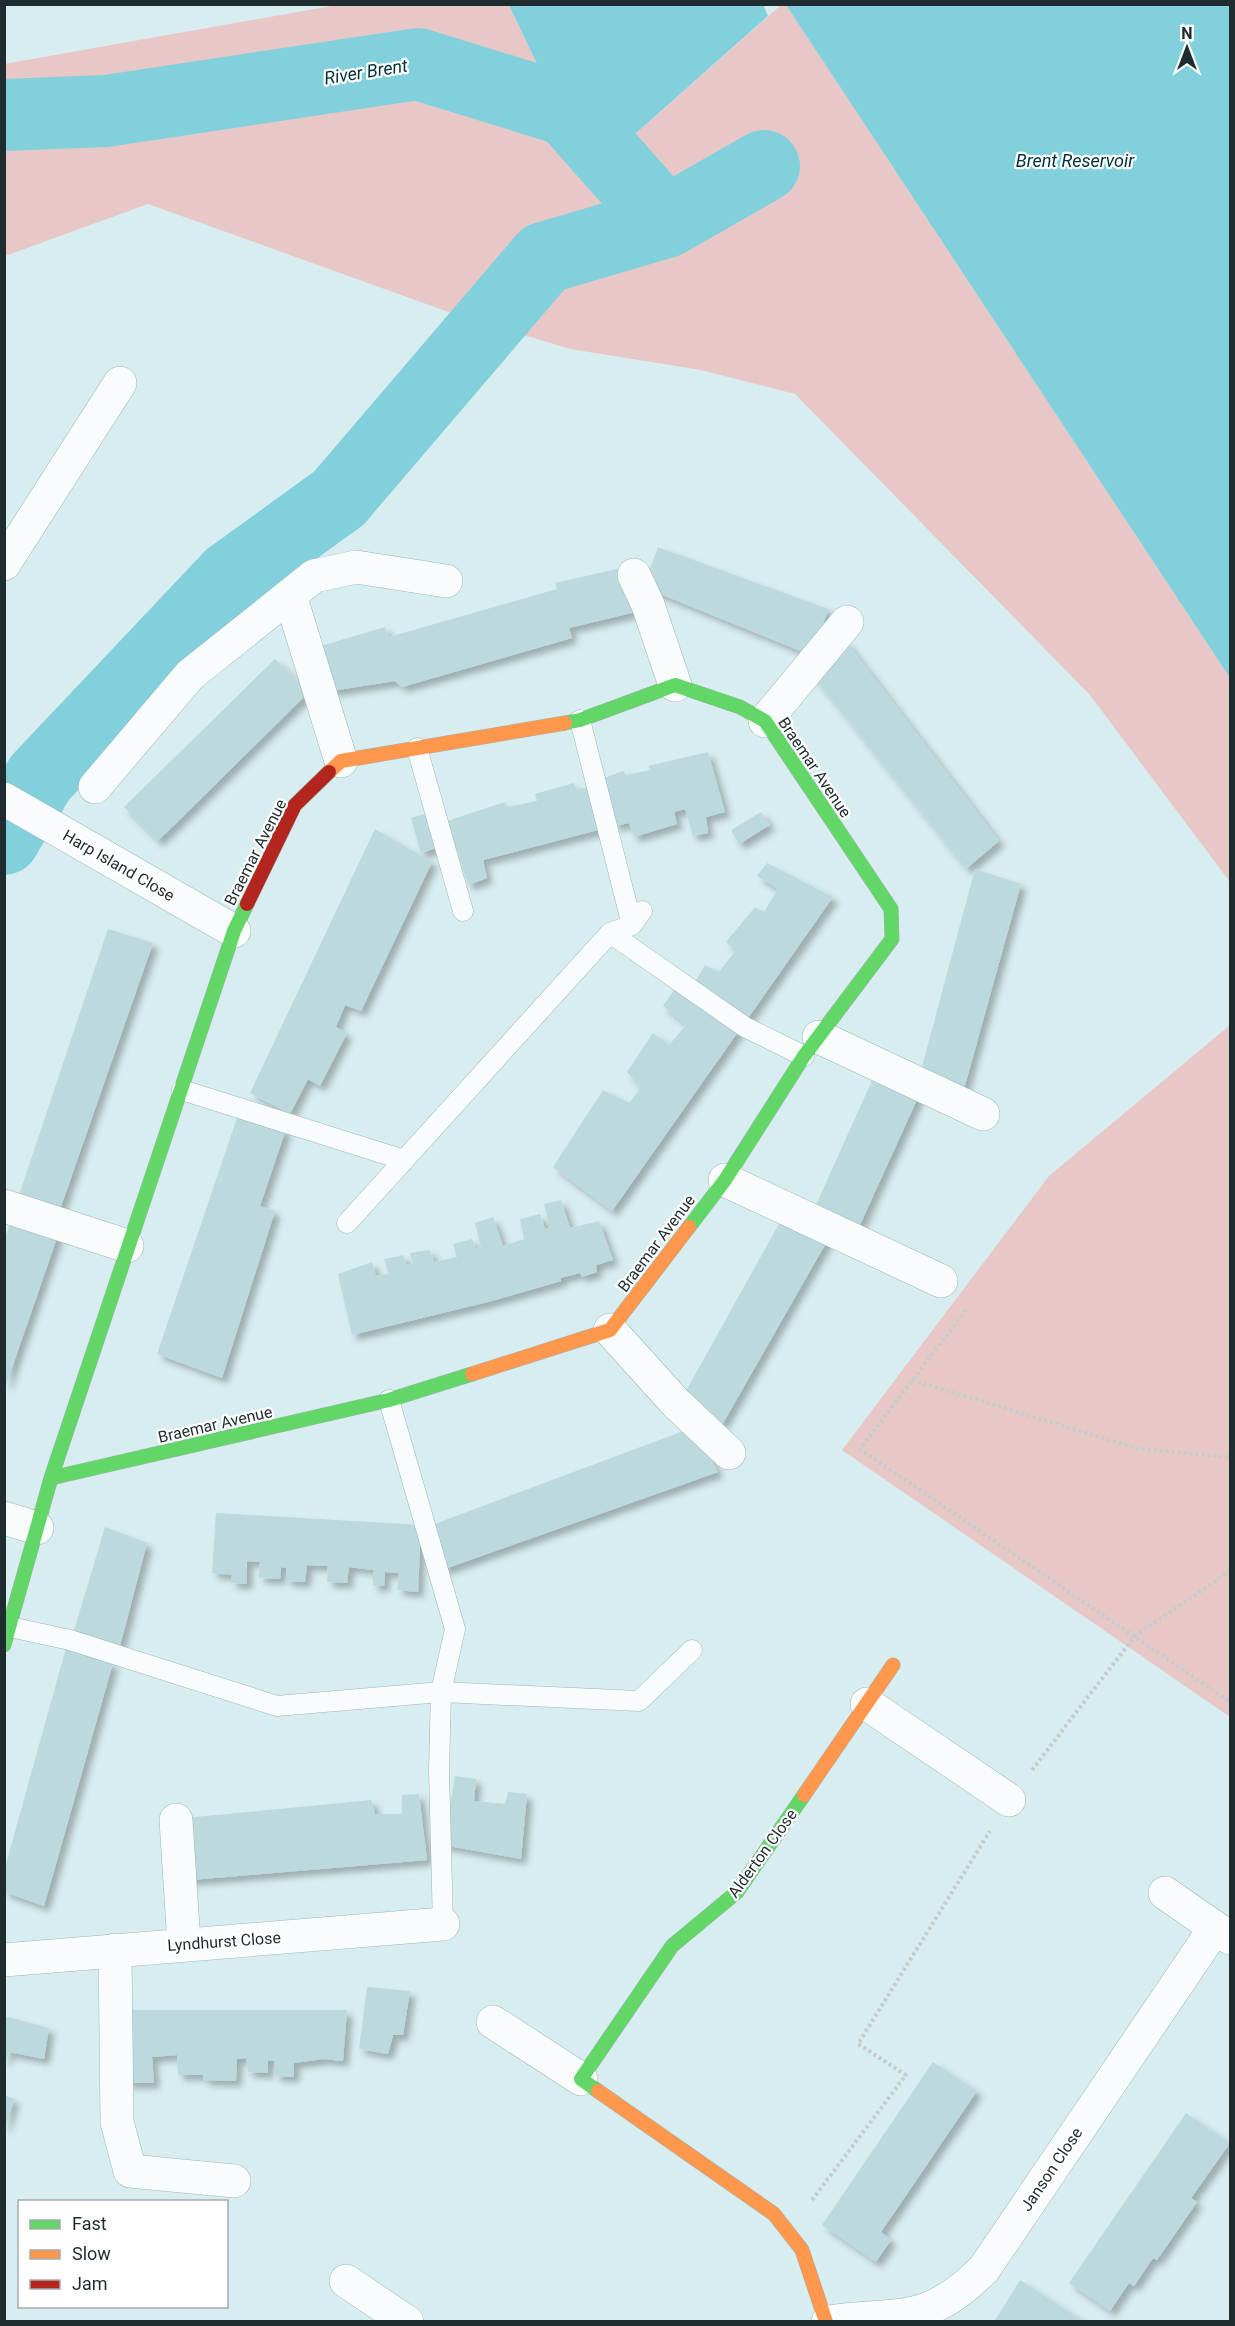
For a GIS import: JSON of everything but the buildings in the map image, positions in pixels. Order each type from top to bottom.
[{"type":"street","points":[[4,564],[120,383]]},
{"type":"street","points":[[95,787],[190,675],[314,576],[356,567],[446,581]]},
{"type":"street","points":[[290,595],[341,761],[580,720],[675,685],[648,604],[634,575]]},
{"type":"street","points":[[765,721],[847,622]]},
{"type":"street","name":"Braemar Avenue","points":[[51,1478],[389,1400],[610,1330],[725,1180],[812,1046],[892,939],[891,909],[765,721],[740,707],[675,685]]},
{"type":"street","name":"Braemar Avenue","points":[[7,1636],[51,1478],[234,931],[295,805],[341,761]]},
{"type":"street","name":"Harp Island Close","points":[[4,799],[234,931]]},
{"type":"street","points":[[812,1046],[983,1114]]},
{"type":"street","points":[[725,1180],[941,1281]]},
{"type":"street","points":[[4,1206],[127,1246]]},
{"type":"street","points":[[610,1330],[676,1403],[729,1453]]},
{"type":"street","points":[[4,1518],[37,1528]]},
{"type":"street","name":"Alderton Close","points":[[581,2079],[672,1946],[737,1893],[893,1665]]},
{"type":"street","points":[[867,1704],[1009,1800]]},
{"type":"street","points":[[176,1820],[184,1944]]},
{"type":"street","name":"Janson Close","points":[[827,2322],[906,2317],[931,2311],[950,2301],[984,2269],[1223,1933],[1165,1893]]},
{"type":"street","name":"Lyndhurst Close","points":[[4,1960],[443,1924]]},
{"type":"street","points":[[115,1950],[117,2122],[130,2171],[234,2181]]},
{"type":"street","points":[[493,2022],[581,2079],[774,2214],[790,2229],[802,2246],[827,2322]]},
{"type":"street","points":[[346,2281],[408,2322]]},
{"type":"lane","points":[[347,1223],[610,933],[637,918],[580,720]]},
{"type":"lane","points":[[417,748],[464,911]]},
{"type":"lane","points":[[610,933],[745,1027],[812,1046]]},
{"type":"lane","points":[[182,1090],[404,1160]]},
{"type":"lane","points":[[389,1400],[455,1629],[441,1692],[439,1771],[443,1924]]},
{"type":"lane","points":[[7,1636],[70,1640],[277,1706],[441,1692],[639,1701],[692,1650]]},
{"type":"path","points":[[941,1281],[975,1298],[860,1449],[1230,1701]]},
{"type":"path","points":[[912,1380],[1139,1449],[1230,1457]]},
{"type":"path","points":[[790,2229],[906,2075],[858,2044],[1009,1800],[1134,1637],[1230,1571]]},
{"type":"shaded area","points":[[337,5],[509,5],[584,163],[626,142],[781,5],[786,5],[1230,678],[1230,882],[1090,695],[795,394],[701,370],[570,349],[454,314],[148,204],[5,256],[4,64]]},
{"type":"shaded area","points":[[1230,1025],[1230,1717],[842,1450],[1049,1176]]},
{"type":"water","points":[[763,4],[768,16],[626,142],[584,163],[509,5]]},
{"type":"water","name":"Brent Reservoir","points":[[786,5],[1230,5],[1230,678]]},
{"type":"waterway","name":"River Brent","points":[[4,115],[106,111],[418,64],[567,110],[682,4]]},
{"type":"waterway","points":[[567,110],[666,222]]},
{"type":"waterway","points":[[4,839],[40,778],[230,577],[339,498],[544,258],[666,222],[764,166]]},
{"type":"traffic: fast","points":[[565,723],[580,720],[675,685],[740,707],[765,721],[891,909],[892,939],[804,1056],[725,1180],[689,1227]]},
{"type":"traffic: fast","points":[[4,1645],[51,1478],[234,931],[247,904]]},
{"type":"traffic: fast","points":[[51,1478],[389,1400],[472,1374]]},
{"type":"traffic: fast","points":[[598,2091],[581,2079],[672,1946],[737,1892],[804,1795]]},
{"type":"traffic: slow","points":[[329,772],[341,761],[565,723]]},
{"type":"traffic: slow","points":[[472,1374],[610,1330],[689,1227]]},
{"type":"traffic: slow","points":[[804,1795],[893,1665]]},
{"type":"traffic: slow","points":[[598,2091],[774,2214],[802,2250],[826,2322]]},
{"type":"traffic: jam","points":[[247,904],[295,805],[329,772]]}]
